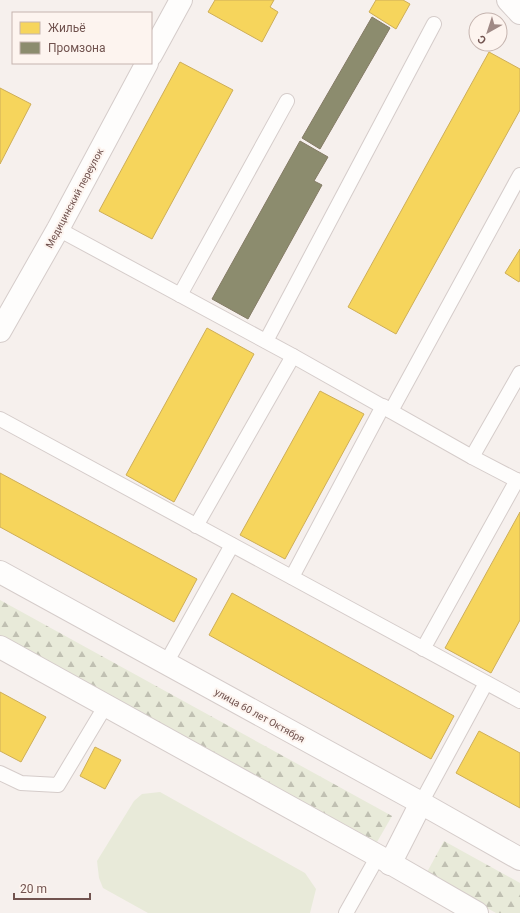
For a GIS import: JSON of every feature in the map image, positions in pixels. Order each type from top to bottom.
[{"type":"street","points":[[152,53],[181,0]]},
{"type":"street","points":[[508,0],[520,13]]},
{"type":"street","name":"Медицинский переулок","points":[[0,331],[58,229],[146,64]]},
{"type":"street","name":"улица 60 лет Октября","points":[[0,572],[520,859]]},
{"type":"street","points":[[0,647],[477,913]]},
{"type":"street","points":[[384,860],[421,803]]},
{"type":"lane","points":[[266,341],[434,24]]},
{"type":"lane","points":[[180,295],[287,101]]},
{"type":"lane","points":[[292,577],[520,175]]},
{"type":"lane","points":[[58,229],[266,341],[472,457],[518,481],[423,648]]},
{"type":"lane","points":[[196,526],[293,356]]},
{"type":"lane","points":[[472,457],[520,373]]},
{"type":"lane","points":[[0,419],[486,683],[520,700]]},
{"type":"lane","points":[[166,663],[232,545]]},
{"type":"lane","points":[[421,803],[486,683]]},
{"type":"lane","points":[[0,773],[20,783],[58,785],[106,705]]},
{"type":"lane","points":[[346,913],[384,860]]},
{"type":"green space","points":[[0,600],[392,816],[377,842],[0,635]]},
{"type":"green space","points":[[160,792],[305,873],[316,889],[310,913],[148,913],[103,888],[99,878],[97,861],[134,801],[142,794]]},
{"type":"green space","points":[[444,841],[520,883],[520,913],[496,913],[426,874]]},
{"type":"building: Жильё","points":[[215,0],[274,0],[270,7],[278,12],[262,42],[208,12]]},
{"type":"building: Жильё","points":[[376,0],[403,0],[410,4],[396,29],[369,12]]},
{"type":"building: Жильё","points":[[489,52],[520,69],[520,110],[396,334],[348,307]]},
{"type":"building: Жильё","points":[[180,62],[233,90],[152,239],[99,211]]},
{"type":"building: Жильё","points":[[0,88],[31,104],[0,164]]},
{"type":"building: Жильё","points":[[520,249],[520,280],[519,282],[505,273]]},
{"type":"building: Жильё","points":[[207,328],[254,354],[174,502],[126,475]]},
{"type":"building: Жильё","points":[[320,391],[364,414],[285,559],[240,535]]},
{"type":"building: Жильё","points":[[0,473],[197,579],[174,622],[0,527]]},
{"type":"building: Жильё","points":[[520,512],[520,620],[491,673],[445,648]]},
{"type":"building: Жильё","points":[[232,593],[454,716],[431,759],[209,635]]},
{"type":"building: Жильё","points":[[0,692],[46,717],[21,762],[0,751]]},
{"type":"building: Жильё","points":[[479,731],[520,753],[520,808],[456,773]]},
{"type":"building: Жильё","points":[[95,747],[121,760],[105,789],[80,776]]},
{"type":"building: Промзона","points":[[372,17],[390,28],[320,149],[302,138]]},
{"type":"building: Промзона","points":[[300,141],[328,157],[314,181],[322,185],[248,319],[212,299]]}]
